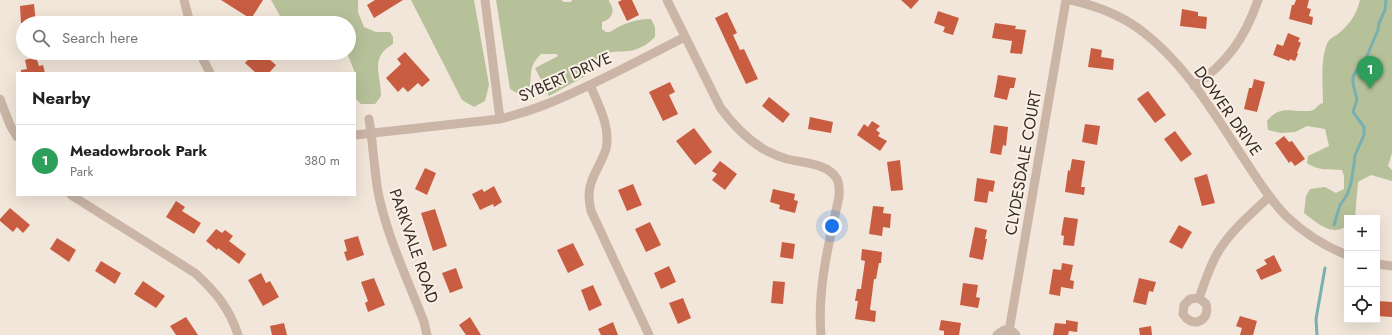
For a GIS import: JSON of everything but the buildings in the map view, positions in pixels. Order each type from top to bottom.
[{"type":"street","points":[[184,0],[188,16]]},
{"type":"street","points":[[485,0],[500,119]]},
{"type":"street","points":[[667,0],[720,107],[738,130],[767,151],[786,158],[823,167],[834,174],[838,180],[839,197],[822,282],[820,302],[820,335]]},
{"type":"street","name":"CLYDESDALE COURT","points":[[997,335],[1004,330],[1013,333],[1066,0]]},
{"type":"street","name":"DOWER DRIVE","points":[[1071,0],[1092,5],[1111,13],[1142,31],[1161,48],[1194,86],[1270,197],[1286,216],[1317,241],[1344,254]]},
{"type":"street","points":[[1194,86],[1212,74],[1230,54],[1247,26],[1258,0]]},
{"type":"street","name":"SYBERT DRIVE","points":[[356,135],[500,119],[547,104],[590,85],[685,37]]},
{"type":"street","points":[[204,60],[210,72]]},
{"type":"street","points":[[590,85],[603,115],[606,133],[606,148],[592,180],[589,195],[590,211],[649,335]]},
{"type":"street","points":[[0,99],[10,125],[16,134]]},
{"type":"street","name":"PARKVALE ROAD","points":[[369,119],[378,193],[393,243],[424,322],[427,335]]},
{"type":"street","points":[[73,196],[195,273],[210,286],[221,300],[230,314],[238,335]]},
{"type":"street","points":[[1199,298],[1206,278],[1220,249],[1245,220],[1270,197]]},
{"type":"street","points":[[1380,264],[1392,266]]},
{"type":"green space","points":[[271,0],[358,0],[358,12],[364,27],[376,32],[390,32],[393,37],[393,44],[381,55],[379,61],[378,74],[381,96],[375,104],[361,104],[356,99],[356,72],[355,72],[350,60],[356,60],[356,16],[280,16]]},
{"type":"green space","points":[[411,0],[474,0],[489,85],[485,101],[474,107],[462,100]]},
{"type":"green space","points":[[496,0],[561,0],[564,2],[571,2],[572,0],[609,0],[612,8],[612,14],[608,19],[602,22],[602,29],[606,32],[610,32],[619,26],[630,22],[641,19],[651,19],[655,27],[655,37],[647,44],[637,49],[631,51],[609,52],[599,57],[594,62],[594,70],[586,73],[587,75],[549,96],[535,68],[558,56],[556,54],[541,54],[533,64],[528,92],[517,93],[510,89]]},
{"type":"green space","points":[[1360,0],[1392,0],[1392,153],[1388,166],[1392,170],[1392,181],[1371,175],[1358,182],[1355,215],[1344,215],[1344,228],[1335,230],[1324,227],[1304,213],[1306,196],[1310,189],[1325,187],[1336,193],[1344,189],[1344,176],[1342,170],[1319,168],[1311,166],[1307,163],[1308,156],[1329,146],[1325,129],[1307,126],[1295,132],[1281,133],[1268,130],[1267,121],[1276,113],[1281,111],[1312,111],[1323,103],[1323,58],[1327,44],[1330,39],[1346,27],[1357,10]]},
{"type":"waterway","points":[[1334,225],[1340,205],[1347,195],[1351,183],[1355,155],[1364,135],[1364,127],[1353,112],[1357,99],[1353,84],[1353,76],[1366,58],[1385,10],[1386,0]]},
{"type":"waterway","points":[[1317,335],[1316,319],[1325,268]]},
{"type":"place","name":"Meadowbrook Park","points":[[1370,89]]}]
